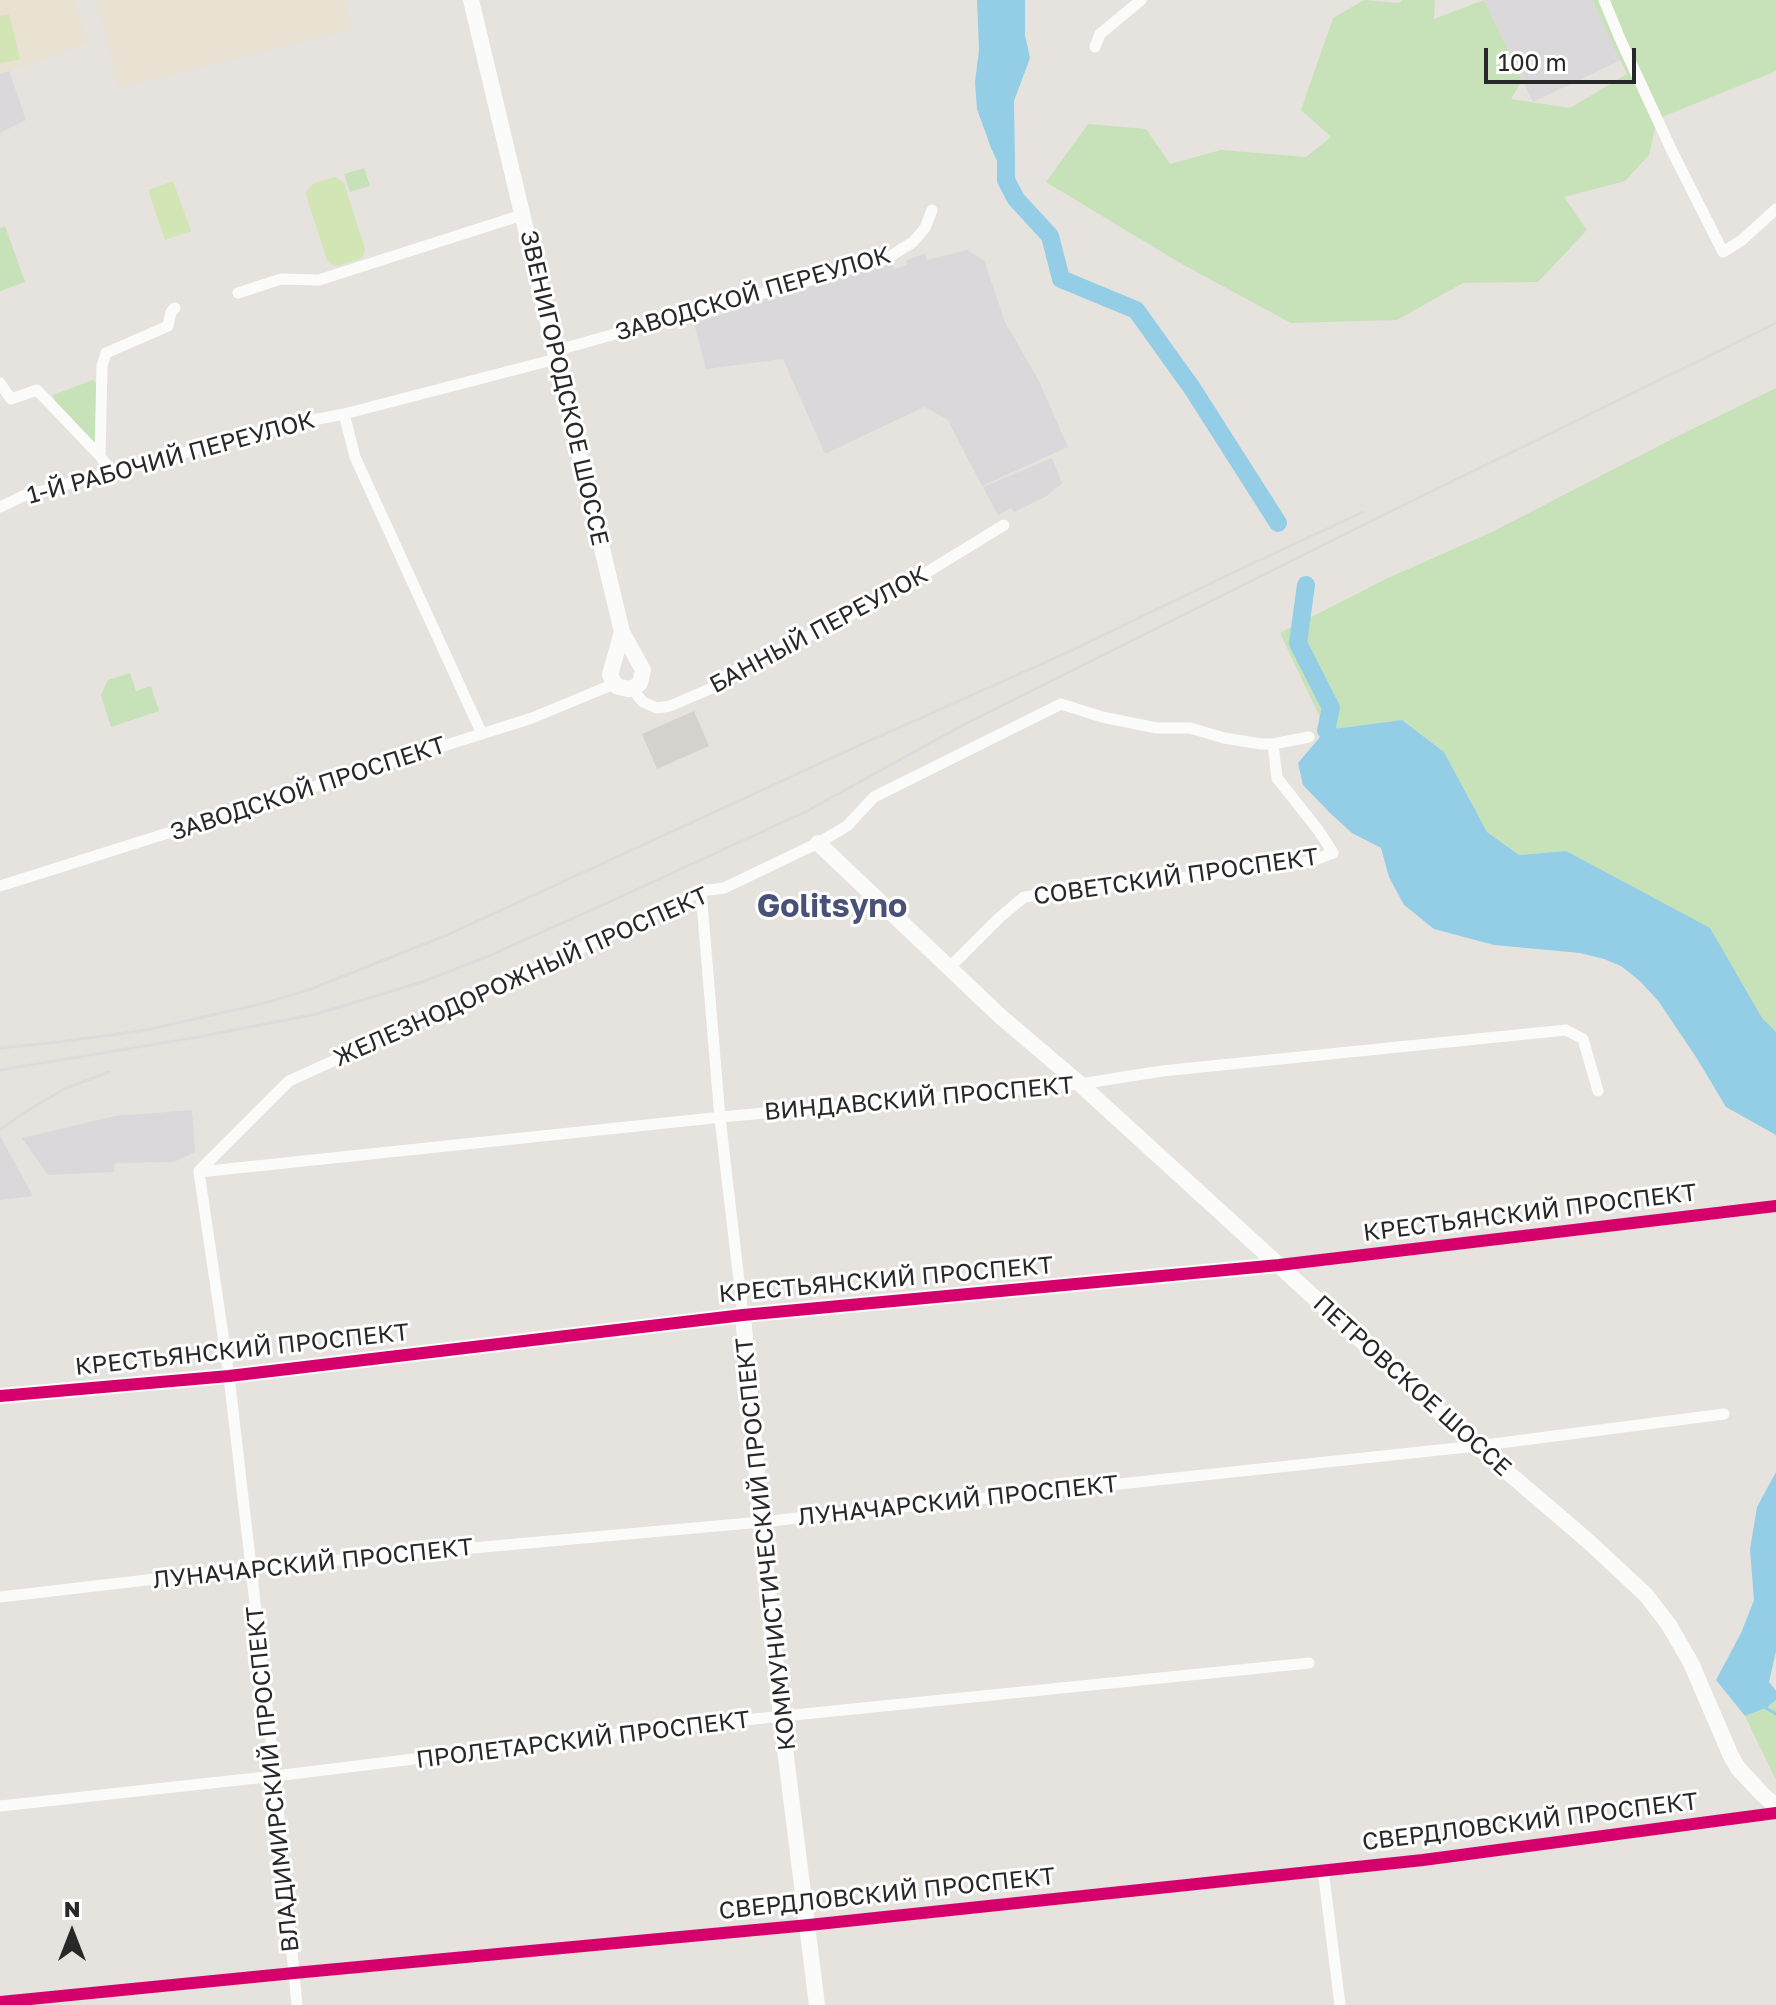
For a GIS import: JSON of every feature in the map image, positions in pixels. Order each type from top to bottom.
[{"type":"street","name":"ЗВЕНИГОРОДСКОЕ ШОССЕ","points":[[471,0],[622,632]]},
{"type":"street","points":[[1095,47],[1100,34],[1141,0]]},
{"type":"street","points":[[1604,0],[1660,125],[1723,252],[1742,240],[1776,209]]},
{"type":"street","name":"ЗАВОДСКОЙ ПЕРЕУЛОК","points":[[555,355],[886,259],[913,242],[925,228],[932,210]]},
{"type":"street","points":[[238,293],[281,279],[319,280],[522,215]]},
{"type":"street","points":[[100,456],[102,366],[106,353],[168,326],[175,308]]},
{"type":"street","name":"1-Й РАБОЧИЙ ПЕРЕУЛОК","points":[[0,507],[23,496],[288,425],[344,414],[555,355]]},
{"type":"street","points":[[0,383],[11,399],[37,390],[112,472]]},
{"type":"street","name":"1-Й РАБОЧИЙ ПЕРЕУЛОК","points":[[344,414],[355,457],[482,734]]},
{"type":"street","name":"БАННЫЙ ПЕРЕУЛОК","points":[[632,689],[643,702],[657,708],[670,706],[712,688],[728,674],[893,593],[1004,525]]},
{"type":"street","points":[[622,632],[642,667],[643,677],[632,689],[622,689],[614,684],[610,671],[622,632]]},
{"type":"street","points":[[614,662],[626,657],[638,661]]},
{"type":"street","name":"ЗАВОДСКОЙ ПРОСПЕКТ","points":[[0,886],[482,734],[554,710],[614,684]]},
{"type":"street","name":"ЖЕЛЕЗНОДОРОЖНЫЙ ПРОСПЕКТ","points":[[199,1172],[289,1081],[701,891],[724,888],[818,843],[847,826],[874,797],[1061,704],[1102,717],[1157,728],[1190,728],[1261,744],[1309,737]]},
{"type":"street","name":"СОВЕТСКИЙ ПРОСПЕКТ","points":[[950,967],[1024,897],[1309,862],[1333,853],[1277,778],[1273,744]]},
{"type":"street","name":"ПЕТРОВСКОЕ ШОССЕ","points":[[818,843],[1000,1016],[1080,1084],[1477,1446],[1646,1595],[1669,1625],[1691,1663],[1738,1768],[1776,1806]]},
{"type":"street","name":"КОММУНИСТИЧЕСКИЙ ПРОСПЕКТ","points":[[701,891],[720,1118],[743,1315],[781,1717],[817,2005]]},
{"type":"street","name":"ВИНДАВСКИЙ ПРОСПЕКТ","points":[[199,1172],[1080,1084],[1162,1071],[1566,1030],[1583,1039],[1598,1091]]},
{"type":"street","name":"ВЛАДИМИРСКИЙ ПРОСПЕКТ","points":[[199,1172],[229,1376],[275,1776],[297,2005]]},
{"type":"street","name":"КРЕСТЬЯНСКИЙ ПРОСПЕКТ","points":[[0,1396],[229,1376],[743,1315],[1279,1265],[1776,1206]]},
{"type":"street","name":"ЛУНАЧАРСКИЙ ПРОСПЕКТ","points":[[0,1597],[250,1568],[761,1522],[1477,1446],[1724,1414]]},
{"type":"street","name":"ПРОЛЕТАРСКИЙ ПРОСПЕКТ","points":[[0,1806],[675,1727],[1309,1663]]},
{"type":"street","name":"СВЕРДЛОВСКИЙ ПРОСПЕКТ","points":[[0,2002],[809,1925],[1423,1860],[1776,1813]]},
{"type":"street","points":[[1323,1870],[1340,2005]]},
{"type":"shaded area","points":[[0,0],[74,0],[87,43],[0,74]]},
{"type":"shaded area","points":[[96,0],[344,0],[351,29],[119,88]]},
{"type":"shaded area","points":[[1484,0],[1592,0],[1621,60],[1533,102]]},
{"type":"shaded area","points":[[9,71],[26,120],[0,133],[0,74]]},
{"type":"shaded area","points":[[967,250],[984,260],[1005,322],[1039,381],[1068,447],[982,486],[947,419],[924,407],[825,454],[783,359],[706,369],[694,323],[892,263],[894,269],[907,265],[906,260],[925,254],[927,260]]},
{"type":"shaded area","points":[[1052,458],[1062,483],[1047,496],[1014,512],[1011,508],[998,515],[983,487]]},
{"type":"shaded area","points":[[694,711],[709,746],[657,769],[642,734]]},
{"type":"shaded area","points":[[192,1110],[195,1152],[174,1162],[115,1163],[114,1172],[48,1175],[22,1138],[115,1116]]},
{"type":"shaded area","points":[[0,1136],[33,1196],[0,1200]]},
{"type":"green space","points":[[1364,0],[1399,3],[1402,0],[1435,0],[1434,19],[1484,0],[1522,80],[1511,99],[1570,108],[1627,74],[1592,0],[1776,0],[1776,71],[1657,119],[1649,155],[1625,181],[1564,197],[1587,230],[1538,282],[1463,283],[1397,320],[1291,323],[1180,263],[1046,182],[1088,124],[1146,129],[1170,164],[1221,150],[1306,157],[1331,137],[1301,110],[1333,18]]},
{"type":"green space","points":[[9,14],[20,59],[0,63],[0,16]]},
{"type":"green space","points":[[364,168],[370,186],[350,192],[344,174]]},
{"type":"green space","points":[[335,177],[344,183],[365,249],[363,257],[337,266],[327,260],[306,195],[314,183]]},
{"type":"green space","points":[[173,181],[191,231],[165,240],[148,190]]},
{"type":"green space","points":[[5,226],[25,282],[0,291],[0,228]]},
{"type":"green space","points":[[93,380],[98,385],[97,441],[94,443],[53,395]]},
{"type":"green space","points":[[1776,388],[1776,1032],[1566,851],[1519,855],[1487,832],[1444,752],[1402,720],[1326,730],[1280,633],[1388,578],[1492,532]]},
{"type":"green space","points":[[130,673],[136,691],[151,686],[159,711],[111,727],[101,695],[108,680]]},
{"type":"green space","points":[[1776,1700],[1776,1780],[1745,1716],[1766,1708]]},
{"type":"water","points":[[977,0],[1025,0],[1025,35],[1030,58],[1014,101],[1015,164],[1006,180],[977,109]]},
{"type":"water","points":[[1402,720],[1444,752],[1487,832],[1519,855],[1566,851],[1710,928],[1762,1018],[1776,1032],[1776,1135],[1726,1107],[1659,1002],[1621,966],[1580,953],[1494,945],[1434,929],[1404,905],[1389,877],[1381,848],[1352,833],[1330,813],[1303,785],[1298,763],[1326,730]]},
{"type":"water","points":[[1776,1472],[1776,1651],[1769,1682],[1776,1691],[1776,1700],[1766,1708],[1745,1716],[1716,1680],[1741,1633],[1754,1600],[1750,1549],[1757,1507]]},
{"type":"waterway","points":[[1006,155],[1006,180],[1016,199],[1050,236],[1061,279],[1136,310],[1192,388],[1278,523]]},
{"type":"waterway","points":[[1306,585],[1298,643],[1331,708],[1326,730],[1342,747]]},
{"type":"waterway","points":[[1766,1708],[1776,1714]]},
{"type":"railway","points":[[0,1070],[316,1014],[422,982],[484,958],[807,811],[963,725],[1776,323]]},
{"type":"railway","points":[[0,1048],[146,1030],[265,1003],[311,989],[447,935],[1066,653],[1363,512]]},
{"type":"railway","points":[[0,1130],[66,1088],[109,1072]]},
{"type":"cycle path","points":[[0,1396],[229,1376],[743,1315],[1279,1265],[1776,1206]]},
{"type":"cycle path","points":[[0,2002],[809,1925],[1423,1860],[1776,1813]]},
{"type":"district","name":"Golitsyno","points":[[832,907]]}]
